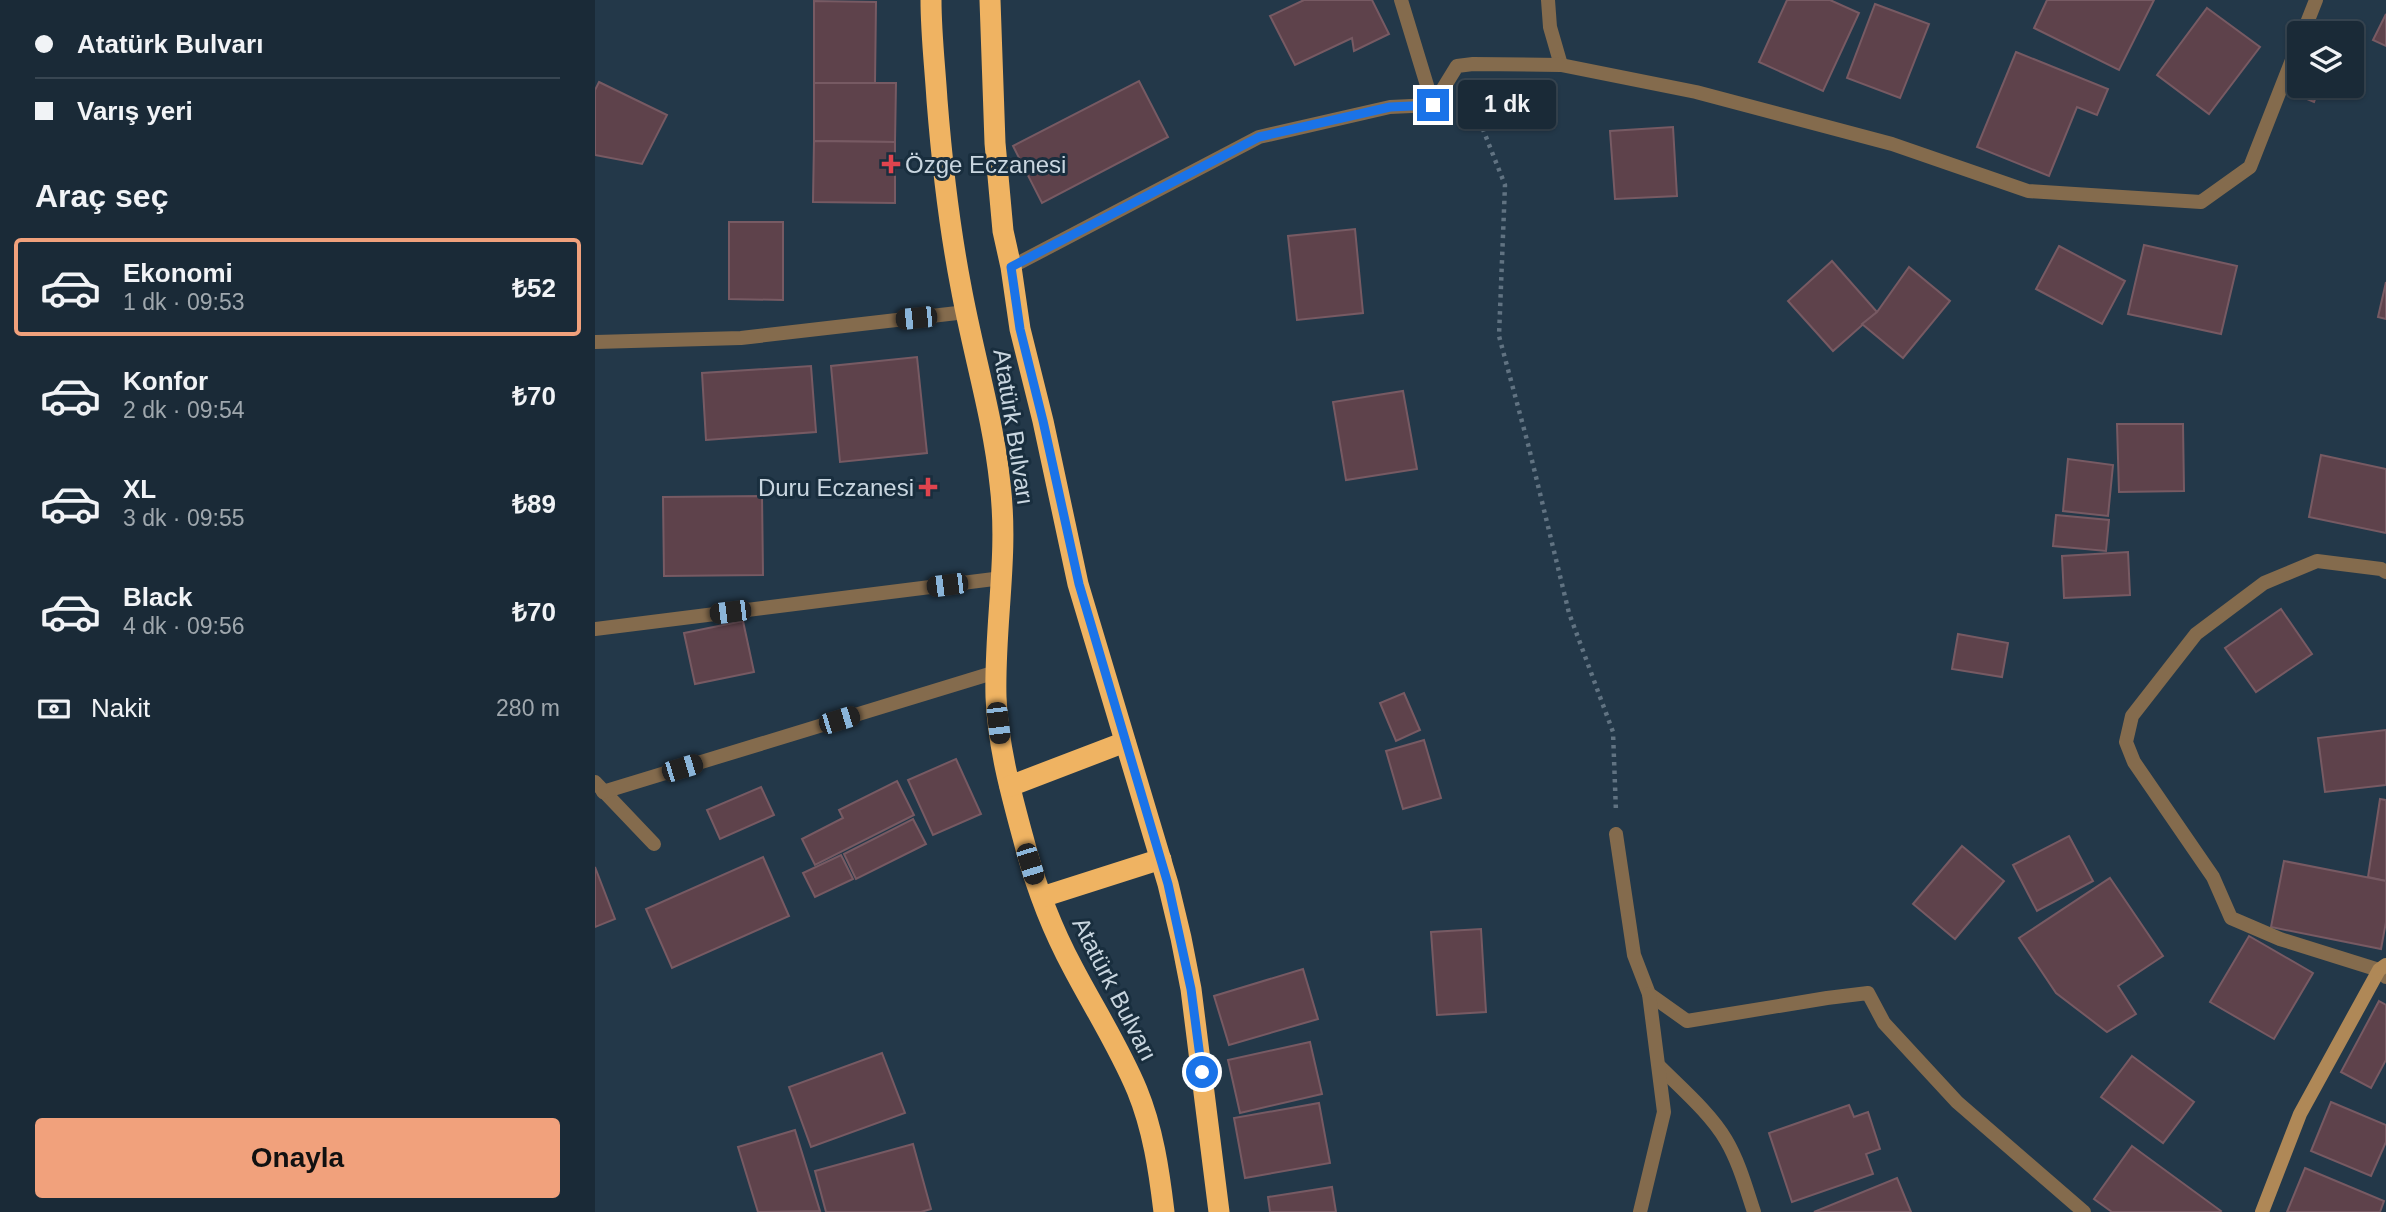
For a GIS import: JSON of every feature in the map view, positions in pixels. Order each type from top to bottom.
[{"type":"highway","name":"Atatürk Bulvarı","points":[[931,0],[938,111],[950,220],[966,312],[996,453],[1003,530],[996,672],[998,723],[1004,764],[1024,845],[1042,897],[1071,964],[1115,1044],[1137,1091],[1153,1140],[1164,1212]]},
{"type":"highway","name":"Atatürk Bulvarı","points":[[990,0],[995,143],[1003,230],[1020,329],[1079,584],[1161,859],[1191,989],[1219,1212]]},
{"type":"highway","points":[[1010,786],[1125,742]]},
{"type":"highway","points":[[1042,897],[1161,859]]},
{"type":"street","points":[[1401,0],[1433,105]]},
{"type":"street","points":[[1548,0],[1550,27],[1561,65]]},
{"type":"street","points":[[2308,21],[2316,0]]},
{"type":"street","points":[[1433,105],[1457,66],[1561,65],[1696,92],[1892,144],[2028,191],[2201,202],[2250,167],[2287,73]]},
{"type":"street","points":[[1011,267],[1259,137],[1390,107],[1433,105]]},
{"type":"street","points":[[595,342],[741,338],[966,312]]},
{"type":"street","points":[[2262,1212],[2300,1114],[2383,970],[2280,939],[2231,918],[2213,877],[2134,762],[2126,742],[2132,716],[2196,634],[2264,583],[2316,561],[2381,569],[2386,572]]},
{"type":"street","points":[[595,629],[1002,578]]},
{"type":"street","points":[[654,844],[599,787],[996,672]]},
{"type":"street","points":[[1616,834],[1634,955],[1649,994],[1664,1112],[1640,1212]]},
{"type":"street","points":[[1649,994],[1687,1021],[1868,993],[1884,1023],[1957,1102],[2084,1212]]},
{"type":"street","points":[[1660,1067],[1726,1139],[1754,1212]]},
{"type":"path","points":[[1457,66],[1505,185],[1499,336],[1569,613],[1613,732],[1616,834]]},
{"type":"building","points":[[1304,0],[1372,0],[1389,34],[1354,51],[1352,38],[1295,65],[1270,16]]},
{"type":"building","points":[[1787,0],[1830,0],[1859,13],[1823,91],[1759,62]]},
{"type":"building","points":[[2047,0],[2154,0],[2119,70],[2034,28]]},
{"type":"building","points":[[814,1],[876,2],[875,83],[814,83]]},
{"type":"building","points":[[1875,4],[1929,24],[1900,98],[1847,78]]},
{"type":"building","points":[[2207,8],[2260,47],[2209,114],[2157,75]]},
{"type":"building","points":[[2386,14],[2386,46],[2373,40]]},
{"type":"building","points":[[2016,52],[2108,89],[2097,115],[2077,107],[2049,176],[1977,147]]},
{"type":"building","points":[[1139,81],[1168,137],[1042,203],[1013,146]]},
{"type":"building","points":[[599,82],[667,115],[642,164],[595,155],[595,90]]},
{"type":"building","points":[[814,83],[896,83],[895,142],[814,141]]},
{"type":"building","points":[[1673,127],[1677,196],[1615,199],[1610,131]]},
{"type":"building","points":[[814,141],[895,142],[895,203],[813,202]]},
{"type":"building","points":[[729,222],[783,222],[783,300],[729,299]]},
{"type":"building","points":[[1355,229],[1363,313],[1297,320],[1288,236]]},
{"type":"building","points":[[2144,245],[2237,266],[2221,334],[2128,314]]},
{"type":"building","points":[[2059,246],[2125,281],[2102,324],[2036,289]]},
{"type":"building","points":[[1832,261],[1877,312],[1833,351],[1788,301]]},
{"type":"building","points":[[1909,267],[1950,301],[1903,358],[1862,324],[1877,312]]},
{"type":"building","points":[[2386,282],[2386,319],[2378,317]]},
{"type":"building","points":[[917,357],[927,453],[840,462],[831,366]]},
{"type":"building","points":[[811,366],[816,432],[706,440],[702,373]]},
{"type":"building","points":[[1403,391],[1417,469],[1346,480],[1333,402]]},
{"type":"building","points":[[2117,424],[2183,424],[2184,491],[2119,492]]},
{"type":"building","points":[[2321,455],[2386,469],[2386,533],[2309,517]]},
{"type":"building","points":[[2068,459],[2113,465],[2108,516],[2063,511]]},
{"type":"building","points":[[762,496],[763,575],[664,576],[663,497]]},
{"type":"building","points":[[2056,515],[2109,520],[2106,551],[2053,546]]},
{"type":"building","points":[[2128,552],[2130,595],[2064,598],[2062,556]]},
{"type":"building","points":[[2281,609],[2312,654],[2256,692],[2225,648]]},
{"type":"building","points":[[743,621],[754,672],[695,684],[684,633]]},
{"type":"building","points":[[1958,634],[2008,643],[2002,677],[1952,669]]},
{"type":"building","points":[[1404,693],[1420,730],[1396,741],[1380,703]]},
{"type":"building","points":[[2386,730],[2386,785],[2325,792],[2318,738]]},
{"type":"building","points":[[1424,740],[1441,798],[1403,809],[1386,751]]},
{"type":"building","points":[[956,759],[981,814],[933,835],[908,780]]},
{"type":"building","points":[[897,781],[914,815],[815,865],[802,839],[843,818],[839,810]]},
{"type":"building","points":[[761,787],[774,815],[720,839],[707,810]]},
{"type":"building","points":[[2380,799],[2386,800],[2386,881],[2368,877]]},
{"type":"building","points":[[913,819],[926,844],[856,879],[844,854]]},
{"type":"building","points":[[2069,836],[2093,881],[2037,911],[2013,865]]},
{"type":"building","points":[[1962,846],[2004,881],[1955,939],[1913,904]]},
{"type":"building","points":[[841,855],[853,879],[815,897],[803,873]]},
{"type":"building","points":[[763,857],[789,916],[672,968],[646,909]]},
{"type":"building","points":[[2284,861],[2386,881],[2386,922],[2381,949],[2271,927]]},
{"type":"building","points":[[595,867],[615,919],[595,927]]},
{"type":"building","points":[[2110,878],[2163,956],[2118,986],[2136,1014],[2107,1032],[2056,993],[2019,938]]},
{"type":"building","points":[[1481,929],[1486,1012],[1437,1015],[1431,932]]},
{"type":"building","points":[[2249,936],[2313,973],[2274,1039],[2210,1002]]},
{"type":"building","points":[[1303,969],[1318,1019],[1229,1045],[1214,996]]},
{"type":"building","points":[[2379,1001],[2386,1005],[2386,1060],[2371,1088],[2341,1072]]},
{"type":"building","points":[[1310,1042],[1322,1094],[1240,1113],[1228,1060]]},
{"type":"building","points":[[882,1053],[905,1113],[811,1147],[789,1087]]},
{"type":"building","points":[[2132,1056],[2194,1102],[2163,1143],[2101,1097]]},
{"type":"building","points":[[2331,1102],[2386,1125],[2386,1142],[2371,1176],[2311,1151]]},
{"type":"building","points":[[1319,1103],[1330,1163],[1245,1178],[1234,1118]]},
{"type":"building","points":[[1849,1105],[1854,1117],[1868,1112],[1880,1149],[1866,1154],[1873,1174],[1792,1202],[1769,1133]]},
{"type":"building","points":[[795,1130],[820,1211],[758,1212],[738,1147]]},
{"type":"building","points":[[913,1144],[931,1209],[921,1212],[826,1212],[815,1171]]},
{"type":"building","points":[[2132,1146],[2221,1211],[2112,1212],[2094,1199]]},
{"type":"building","points":[[2305,1168],[2384,1201],[2380,1212],[2287,1212]]},
{"type":"building","points":[[1897,1178],[1911,1212],[1814,1212]]},
{"type":"building","points":[[1332,1187],[1336,1212],[1270,1212],[1268,1197]]},
{"type":"place","name":"Özge Eczanesi","points":[[891,164]]},
{"type":"place","name":"Duru Eczanesi","points":[[928,487]]},
{"type":"route","points":[[1202,1072],[1181,937],[1168,884],[1079,584],[1020,329],[1011,267],[1259,137],[1390,107],[1433,105]]}]
